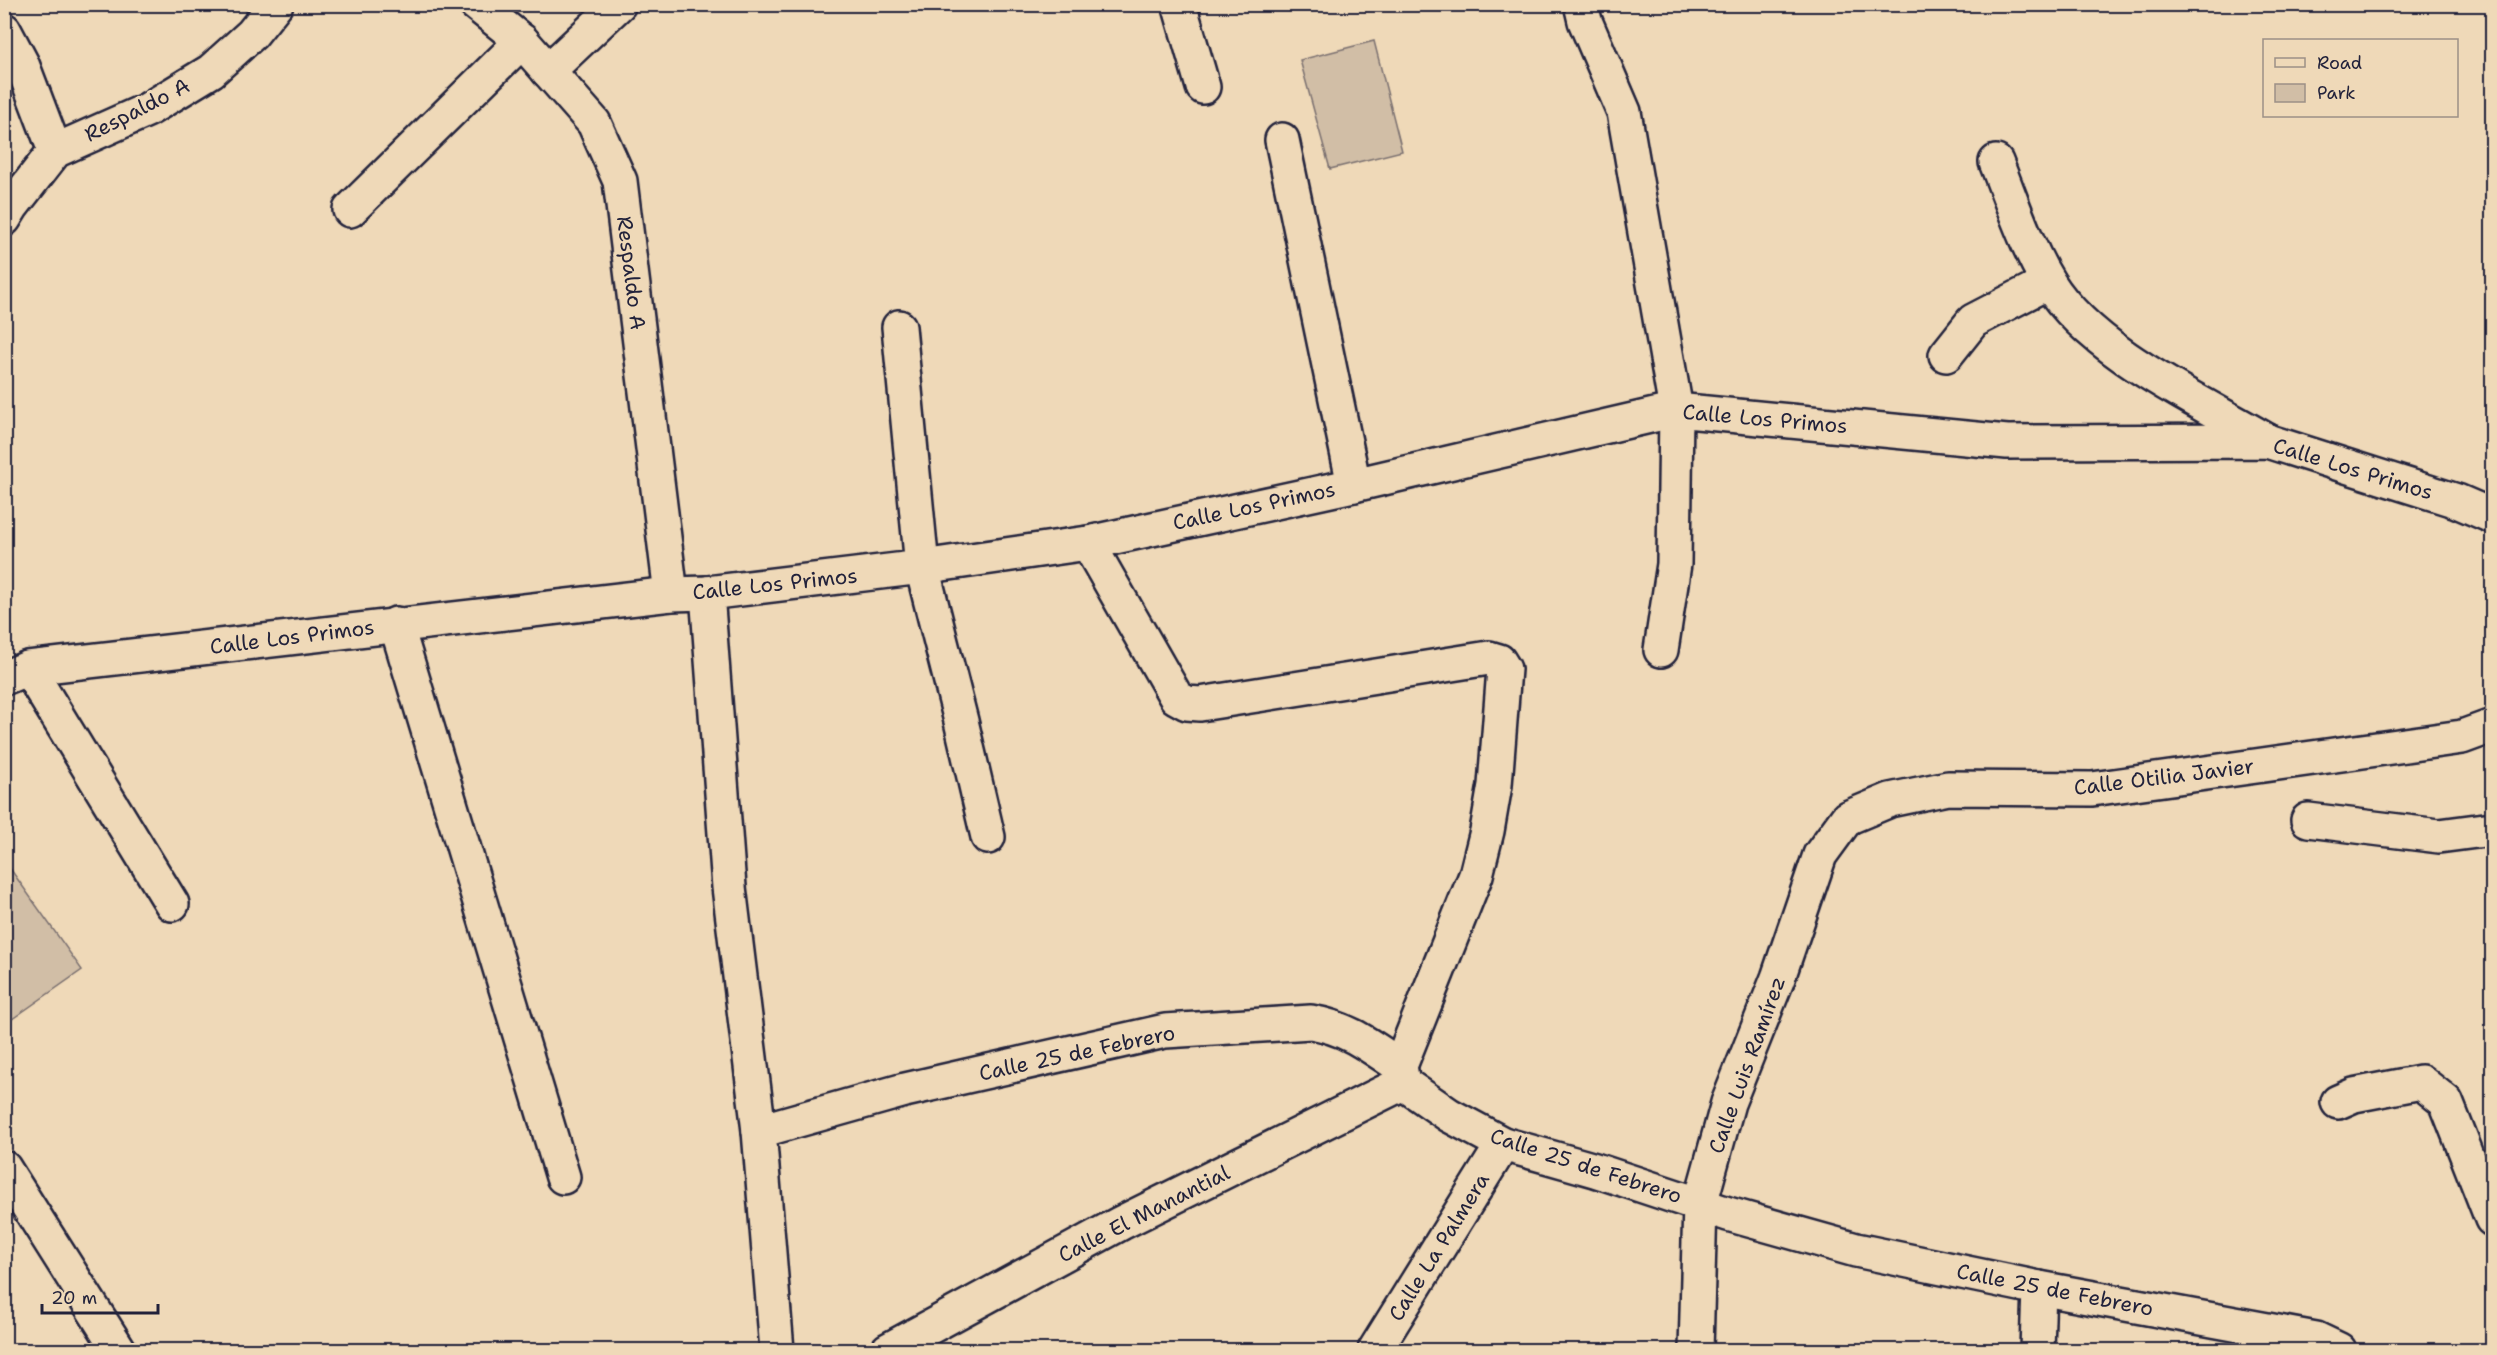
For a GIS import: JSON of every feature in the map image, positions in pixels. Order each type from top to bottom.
[{"type":"street","name":"Respaldo A","points":[[4,219],[55,151],[147,110],[211,70],[252,34],[276,4]]},
{"type":"street","name":"Respaldo A","points":[[476,4],[522,41],[594,123],[620,181],[671,594]]},
{"type":"street","points":[[548,71],[619,4]]},
{"type":"street","points":[[1179,4],[1203,87]]},
{"type":"street","points":[[1581,4],[1585,21],[1624,112],[1676,410],[1674,564],[1660,650]]},
{"type":"street","points":[[4,30],[22,64],[55,151]]},
{"type":"street","points":[[350,210],[522,41]]},
{"type":"street","points":[[1282,141],[1354,485]]},
{"type":"street","points":[[1996,162],[2048,282],[2072,315],[2097,337],[2137,365],[2267,441]]},
{"type":"street","points":[[1946,355],[1973,321],[2048,282]]},
{"type":"street","points":[[899,327],[922,567],[961,721],[987,837]]},
{"type":"street","name":"Calle Los Primos","points":[[16,673],[396,624],[671,594],[707,593],[922,567],[1088,543],[1354,485],[1676,410],[2007,442],[2267,441],[2457,501],[2493,516]]},
{"type":"street","points":[[1088,543],[1176,697],[1187,703],[1200,704],[1489,658],[1499,661],[1504,669],[1495,785],[1476,875],[1401,1074]]},
{"type":"street","points":[[707,593],[729,886],[759,1131],[777,1350]]},
{"type":"street","points":[[396,624],[563,1177]]},
{"type":"street","points":[[16,673],[172,904]]},
{"type":"street","name":"Calle Otilia Javier","points":[[1820,855],[1847,818],[1890,800],[1948,788],[2092,789],[2462,737],[2493,726]]},
{"type":"street","points":[[2308,820],[2439,836],[2493,829]]},
{"type":"street","name":"Calle Luis Ramírez","points":[[1696,1350],[1700,1204],[1728,1103],[1778,978],[1820,855]]},
{"type":"street","name":"Calle 25 de Febrero","points":[[759,1131],[905,1090],[1165,1031],[1311,1022],[1331,1025],[1349,1032],[1449,1115],[1503,1144],[1856,1250],[2039,1288],[2316,1339],[2339,1350]]},
{"type":"street","name":"Calle El Manantial","points":[[888,1350],[1401,1074]]},
{"type":"street","points":[[2338,1102],[2354,1095],[2421,1082],[2446,1102],[2493,1219]]},
{"type":"street","name":"Calle La Palmera","points":[[1375,1350],[1503,1144]]},
{"type":"street","points":[[4,1168],[119,1350]]},
{"type":"street","points":[[2037,1350],[2039,1288]]},
{"type":"green space","points":[[1374,41],[1402,151],[1330,169],[1300,60]]},
{"type":"green space","points":[[4,860],[82,970],[5,1024],[4,1024]]}]
